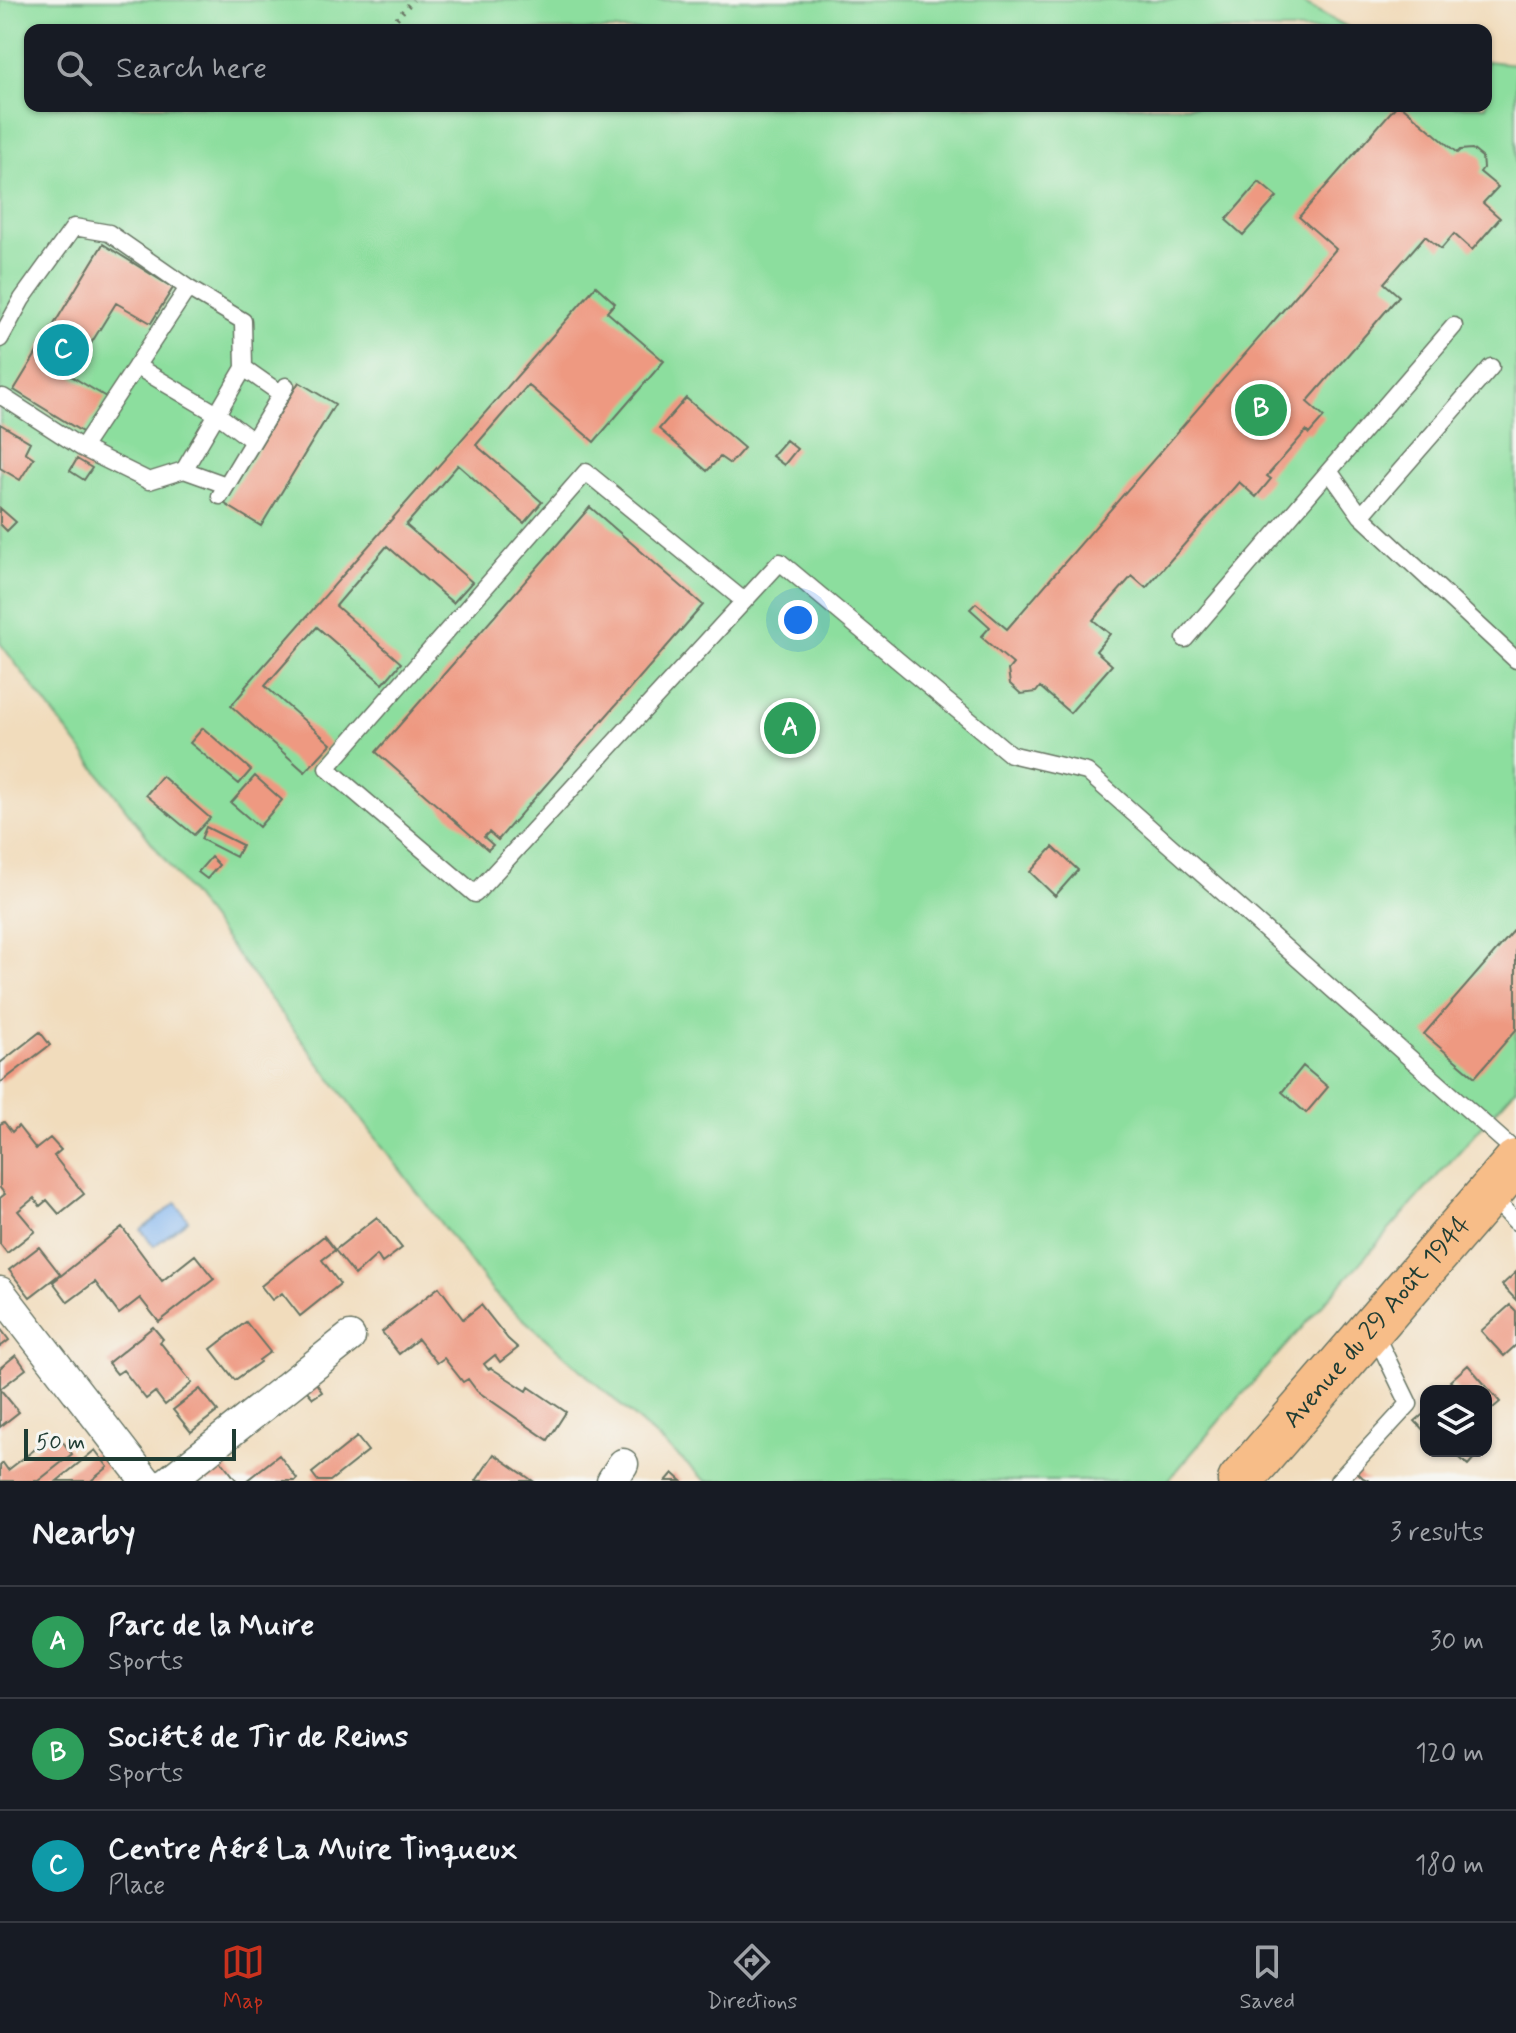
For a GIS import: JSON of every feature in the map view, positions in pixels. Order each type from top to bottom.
[{"type":"main road","name":"Avenue du 29 Août 1944","points":[[1240,1481],[1372,1329],[1507,1192]]},
{"type":"street","points":[[0,1292],[146,1481]]},
{"type":"street","points":[[169,1481],[350,1337]]},
{"type":"lane","points":[[0,339],[22,299],[74,227],[109,233],[188,288],[243,321],[244,368],[184,470],[149,481],[82,448],[0,397]]},
{"type":"lane","points":[[82,448],[188,288]]},
{"type":"lane","points":[[1185,639],[1454,326]]},
{"type":"lane","points":[[136,366],[217,414],[253,441]]},
{"type":"lane","points":[[1361,516],[1491,367]]},
{"type":"lane","points":[[184,470],[223,490],[283,390],[244,368]]},
{"type":"lane","points":[[1329,471],[1361,516],[1516,660]]},
{"type":"lane","points":[[744,601],[586,472],[327,768],[475,894],[780,562],[1010,754],[1087,772],[1516,1152]]},
{"type":"lane","points":[[1338,1481],[1409,1404],[1372,1329]]},
{"type":"path","points":[[391,24],[413,0]]},
{"type":"green space","points":[[0,0],[1297,0],[1342,24],[24,24],[24,112],[1492,112],[1492,62],[1516,64],[1516,1088],[1168,1481],[706,1481],[493,1292],[0,643]]},
{"type":"water","points":[[176,1203],[188,1220],[154,1246],[141,1230]]},
{"type":"building","points":[[1391,112],[1409,112],[1457,153],[1472,149],[1482,157],[1483,168],[1480,172],[1498,187],[1483,203],[1500,218],[1472,250],[1454,234],[1441,249],[1425,236],[1384,283],[1399,296],[1307,402],[1324,417],[1309,434],[1306,431],[1267,476],[1271,479],[1256,497],[1239,482],[1146,588],[1132,576],[1093,620],[1110,634],[1096,651],[1112,665],[1070,713],[1040,687],[1036,692],[1021,694],[1010,684],[1008,670],[1013,664],[981,637],[990,627],[970,609],[976,603],[1007,629],[1336,249],[1299,217]]},
{"type":"building","points":[[1259,182],[1277,197],[1243,235],[1226,220]]},
{"type":"building","points":[[103,244],[173,288],[151,323],[116,303],[71,376],[106,397],[84,433],[14,390]]},
{"type":"building","points":[[596,286],[615,303],[607,312],[664,361],[594,442],[528,385],[476,445],[542,502],[524,523],[458,465],[406,525],[472,582],[453,603],[387,546],[336,606],[401,663],[383,684],[317,627],[265,686],[331,744],[305,772],[231,706]]},
{"type":"building","points":[[299,382],[335,404],[261,526],[225,504]]},
{"type":"building","points":[[686,398],[744,448],[730,464],[720,457],[707,471],[659,429]]},
{"type":"building","points":[[0,424],[30,442],[25,452],[34,458],[20,480],[0,468]]},
{"type":"building","points":[[786,440],[797,449],[784,465],[772,456]]},
{"type":"building","points":[[77,459],[92,468],[84,480],[70,471]]},
{"type":"building","points":[[590,507],[703,605],[498,840],[489,832],[484,837],[493,845],[488,850],[376,752]]},
{"type":"building","points":[[0,508],[16,522],[7,531],[0,524]]},
{"type":"building","points":[[203,728],[251,770],[239,784],[190,743]]},
{"type":"building","points":[[162,776],[210,818],[194,835],[146,795]]},
{"type":"building","points":[[255,776],[282,800],[259,827],[231,803]]},
{"type":"building","points":[[206,827],[242,845],[236,857],[201,839]]},
{"type":"building","points":[[1053,847],[1078,870],[1055,896],[1030,872]]},
{"type":"building","points":[[211,857],[219,865],[207,879],[198,872]]},
{"type":"building","points":[[1516,928],[1516,1030],[1475,1077],[1424,1034]]},
{"type":"building","points":[[40,1032],[50,1045],[0,1083],[0,1063]]},
{"type":"building","points":[[1303,1066],[1328,1087],[1306,1113],[1282,1092]]},
{"type":"building","points":[[4,1122],[12,1132],[18,1126],[36,1149],[50,1138],[61,1150],[54,1156],[84,1194],[59,1214],[47,1200],[40,1206],[34,1198],[18,1211],[35,1231],[7,1253],[0,1244],[0,1198],[5,1194],[0,1188],[0,1124]]},
{"type":"building","points":[[377,1217],[402,1248],[382,1263],[377,1255],[355,1275],[335,1250]]},
{"type":"building","points":[[122,1227],[162,1281],[195,1255],[214,1279],[159,1322],[140,1298],[119,1314],[95,1282],[68,1302],[53,1282]]},
{"type":"building","points":[[324,1236],[335,1250],[322,1260],[340,1284],[300,1316],[282,1293],[272,1300],[261,1286]]},
{"type":"building","points":[[39,1247],[60,1274],[30,1297],[9,1270]]},
{"type":"building","points":[[1516,1272],[1516,1300],[1502,1285]]},
{"type":"building","points":[[439,1287],[463,1319],[481,1305],[518,1348],[500,1362],[495,1355],[484,1364],[488,1369],[527,1391],[529,1387],[566,1412],[548,1440],[477,1391],[468,1379],[463,1382],[444,1358],[437,1363],[418,1339],[399,1354],[382,1332]]},
{"type":"building","points":[[1510,1305],[1516,1311],[1516,1345],[1504,1356],[1481,1331]]},
{"type":"building","points":[[246,1322],[270,1352],[235,1380],[211,1349]]},
{"type":"building","points":[[153,1327],[163,1339],[160,1342],[192,1383],[165,1405],[155,1392],[146,1399],[123,1370],[117,1374],[108,1363]]},
{"type":"building","points":[[0,1328],[9,1340],[0,1347]]},
{"type":"building","points":[[16,1355],[26,1369],[0,1389],[0,1368]]},
{"type":"building","points":[[1468,1365],[1485,1385],[1454,1385],[1450,1381]]},
{"type":"building","points":[[316,1383],[322,1392],[313,1398],[306,1390]]},
{"type":"building","points":[[0,1389],[19,1412],[0,1427]]},
{"type":"building","points":[[200,1389],[218,1411],[191,1432],[173,1410]]},
{"type":"building","points":[[1492,1393],[1500,1402],[1492,1409]]},
{"type":"building","points":[[56,1433],[72,1454],[38,1481],[0,1481],[0,1466],[3,1463],[8,1470]]},
{"type":"building","points":[[357,1437],[368,1451],[330,1481],[318,1481],[312,1473]]},
{"type":"building","points":[[95,1450],[108,1467],[93,1481],[57,1481]]},
{"type":"building","points":[[494,1454],[533,1481],[476,1481]]},
{"type":"building","points":[[279,1455],[297,1479],[295,1481],[246,1481]]},
{"type":"building","points":[[1459,1457],[1475,1457],[1468,1465]]},
{"type":"building","points":[[220,1459],[237,1481],[191,1481]]},
{"type":"building","points":[[1355,1470],[1363,1478],[1369,1481],[1346,1481]]},
{"type":"building","points":[[673,1473],[682,1481],[666,1481]]},
{"type":"place","name":"Centre Aéré La Muire Tinqueux","points":[[63,350]]},
{"type":"place","name":"Société de Tir de Reims","points":[[1261,410]]},
{"type":"place","name":"Parc de la Muire","points":[[790,728]]}]
